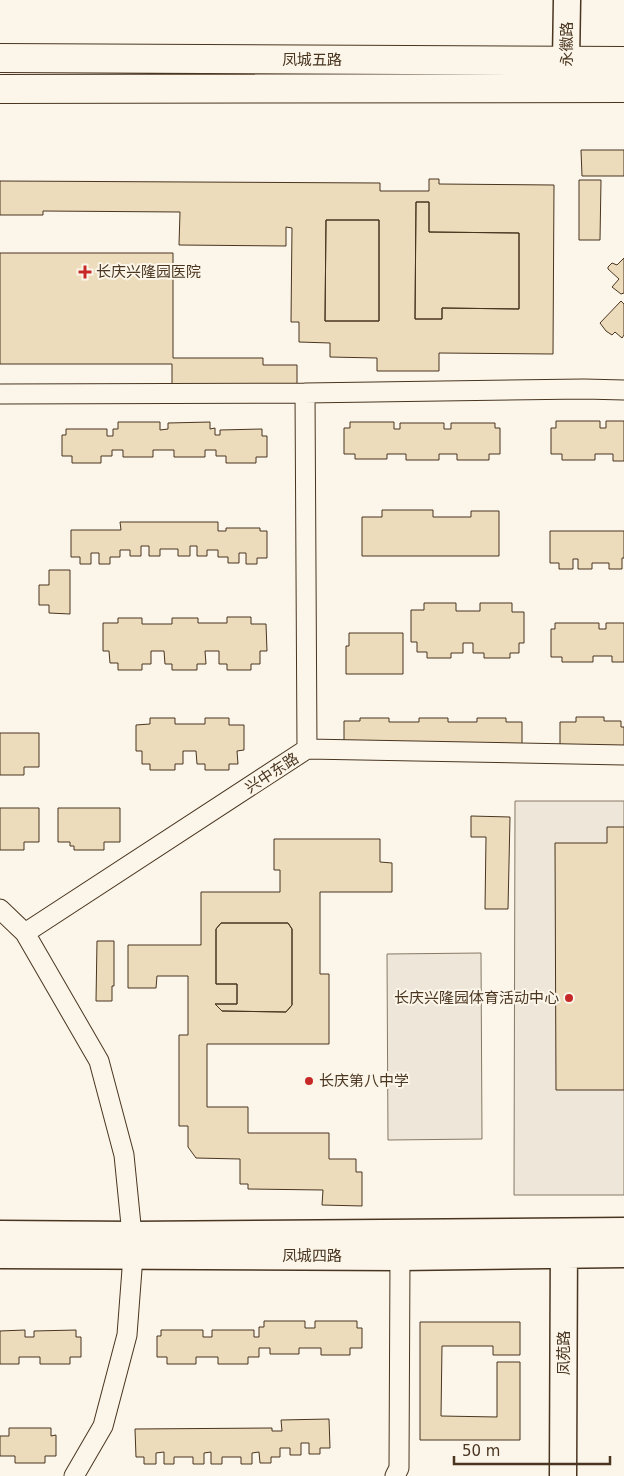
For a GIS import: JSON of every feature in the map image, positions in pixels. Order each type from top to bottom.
[{"type":"main road","name":"凤城五路","points":[[0,58],[624,61]]},
{"type":"main road","name":"凤城五路","points":[[0,89],[624,88]]},
{"type":"street","name":"永徽路","points":[[566,0],[568,88]]},
{"type":"street","points":[[0,394],[624,390]]},
{"type":"street","points":[[305,393],[307,749]]},
{"type":"street","name":"兴中东路","points":[[25,933],[307,749],[624,756]]},
{"type":"street","points":[[0,909],[25,933],[100,1061],[124,1155],[133,1245],[128,1335],[103,1426],[74,1476]]},
{"type":"street","name":"凤城四路","points":[[0,1234],[133,1245],[400,1257],[565,1242],[624,1231]]},
{"type":"street","name":"凤城四路","points":[[0,1254],[133,1245],[392,1234],[565,1242],[624,1254]]},
{"type":"street","name":"凤苑路","points":[[563,1476],[565,1242]]},
{"type":"street","points":[[395,1476],[399,1468],[400,1257]]},
{"type":"shaded area","name":"长庆兴隆园体育活动中心","points":[[515,801],[624,801],[624,1195],[514,1195]]},
{"type":"shaded area","points":[[481,953],[482,1139],[388,1140],[387,954]]},
{"type":"building","points":[[581,150],[624,150],[624,176],[582,176]]},
{"type":"building","points":[[429,179],[439,179],[439,184],[554,185],[553,354],[439,353],[439,371],[377,371],[377,358],[330,357],[330,343],[299,342],[299,322],[291,322],[292,228],[286,227],[286,246],[179,245],[180,212],[43,211],[43,215],[0,215],[0,181],[380,183],[380,191],[429,191]],"holes":[[[416,202],[429,202],[429,232],[519,233],[519,309],[442,308],[442,319],[415,319]],[[326,220],[379,220],[379,321],[325,321]]]},
{"type":"building","points":[[579,180],[601,180],[600,240],[579,240]]},
{"type":"building","points":[[416,202],[429,202],[429,232],[519,233],[519,309],[442,308],[442,319],[415,319]]},
{"type":"building","points":[[326,220],[379,220],[379,321],[325,321]]},
{"type":"building","points":[[0,253],[173,253],[173,358],[263,358],[263,365],[297,365],[297,384],[172,384],[172,364],[0,364]]},
{"type":"building","points":[[624,258],[624,293],[621,294],[612,287],[619,279],[608,267],[612,263],[617,265]]},
{"type":"building","points":[[621,301],[624,304],[624,335],[622,338],[615,332],[612,335],[606,331],[600,323]]},
{"type":"building","points":[[556,421],[600,421],[600,428],[606,428],[606,421],[624,421],[624,461],[613,461],[613,454],[595,454],[595,460],[562,460],[562,454],[551,454],[551,428],[556,428]]},
{"type":"building","points":[[118,422],[160,422],[160,430],[168,429],[168,423],[210,422],[210,429],[215,428],[215,435],[220,435],[220,430],[262,429],[262,436],[267,436],[267,457],[256,457],[256,463],[226,463],[226,456],[216,456],[216,450],[205,450],[205,457],[174,457],[174,450],[153,450],[153,457],[123,457],[123,450],[112,450],[112,456],[101,456],[101,463],[72,463],[72,456],[62,456],[62,435],[66,435],[66,429],[107,429],[107,436],[113,436],[113,429],[118,429]]},
{"type":"building","points":[[350,422],[394,422],[394,429],[400,429],[400,423],[444,423],[444,429],[451,429],[451,423],[495,423],[495,428],[500,428],[500,454],[489,454],[489,460],[457,460],[457,454],[439,454],[439,460],[406,460],[406,454],[387,454],[387,459],[355,459],[355,454],[344,454],[344,428],[350,428]]},
{"type":"building","points":[[382,510],[433,510],[433,517],[471,517],[471,511],[499,511],[499,556],[362,556],[362,517],[382,517]]},
{"type":"building","points":[[120,522],[218,522],[218,531],[226,531],[226,528],[260,528],[260,531],[267,531],[267,558],[257,558],[257,564],[246,564],[246,553],[239,553],[239,563],[228,563],[228,557],[218,557],[218,550],[207,550],[207,556],[197,556],[197,546],[190,546],[190,556],[178,556],[178,549],[160,549],[160,556],[149,556],[149,546],[141,546],[141,556],[130,556],[130,550],[120,550],[120,557],[110,557],[110,564],[99,564],[99,553],[91,553],[91,564],[80,564],[80,557],[71,557],[71,530],[121,530]]},
{"type":"building","points":[[550,531],[624,531],[622,569],[609,569],[609,563],[592,563],[592,569],[578,569],[578,559],[573,559],[573,569],[559,569],[559,563],[550,563]]},
{"type":"building","points":[[49,570],[70,570],[70,614],[49,613],[49,605],[39,605],[39,585],[49,585]]},
{"type":"building","points":[[424,603],[456,603],[456,611],[480,611],[480,603],[512,603],[512,612],[524,612],[524,643],[519,643],[519,653],[510,653],[510,658],[484,658],[484,653],[473,653],[473,643],[463,643],[463,653],[451,653],[451,658],[427,658],[427,652],[417,652],[417,642],[411,642],[411,610],[424,610]]},
{"type":"building","points":[[227,617],[251,617],[251,624],[266,624],[267,651],[260,651],[260,664],[251,664],[251,670],[227,670],[227,664],[219,664],[219,651],[205,651],[206,664],[197,664],[197,670],[172,670],[172,664],[165,664],[164,651],[151,651],[151,664],[142,664],[142,670],[118,670],[118,663],[110,663],[109,651],[103,651],[103,623],[118,623],[118,618],[142,618],[142,624],[172,624],[172,618],[198,618],[198,623],[227,623]]},
{"type":"building","points":[[555,623],[599,623],[599,629],[606,629],[606,623],[624,623],[624,662],[612,662],[612,656],[593,656],[593,662],[562,662],[562,657],[551,657],[551,629],[555,629]]},
{"type":"building","points":[[349,633],[403,633],[403,674],[346,674],[346,646],[349,646]]},
{"type":"building","points":[[576,717],[604,717],[604,721],[621,721],[621,727],[624,727],[624,760],[560,753],[560,722],[576,722]]},
{"type":"building","points":[[150,718],[175,718],[175,724],[205,724],[205,718],[229,718],[229,725],[244,725],[244,750],[237,751],[238,764],[229,764],[229,770],[205,770],[205,764],[197,764],[196,751],[183,751],[183,764],[175,764],[175,770],[150,770],[150,764],[142,764],[142,751],[136,751],[136,725],[150,724]]},
{"type":"building","points":[[360,718],[389,718],[389,722],[419,722],[419,718],[448,718],[448,722],[477,722],[477,718],[506,718],[506,722],[522,722],[522,754],[344,753],[344,721],[360,721]]},
{"type":"building","points":[[0,733],[39,733],[39,767],[24,767],[24,775],[0,775]]},
{"type":"building","points":[[0,808],[39,808],[39,842],[24,842],[24,850],[0,850]]},
{"type":"building","points":[[58,808],[120,808],[120,842],[104,842],[104,850],[74,850],[74,846],[70,846],[70,842],[58,842]]},
{"type":"building","points":[[471,816],[510,817],[508,909],[485,909],[486,837],[471,837]]},
{"type":"building","points":[[607,827],[624,827],[624,1090],[556,1090],[555,843],[607,843]]},
{"type":"building","points":[[274,839],[380,839],[380,862],[392,863],[392,892],[320,892],[320,974],[329,974],[329,1044],[207,1044],[207,1107],[248,1107],[248,1133],[329,1133],[329,1159],[356,1159],[356,1172],[362,1172],[362,1206],[322,1205],[323,1190],[248,1189],[248,1184],[240,1184],[240,1159],[196,1158],[188,1147],[188,1126],[179,1126],[179,1035],[188,1035],[188,976],[157,976],[156,988],[128,988],[128,945],[201,945],[201,892],[280,892],[280,870],[274,870]],"holes":[[[221,923],[288,923],[292,929],[292,1005],[286,1012],[222,1011],[215,1004],[237,1004],[237,984],[216,984],[216,929]]]},
{"type":"building","points":[[221,923],[288,923],[292,929],[292,1005],[286,1012],[222,1011],[215,1004],[237,1004],[237,984],[216,984],[216,929]]},
{"type":"building","points":[[97,941],[114,941],[112,1001],[96,1001]]},
{"type":"building","points":[[264,1321],[305,1321],[305,1328],[315,1328],[315,1321],[357,1321],[357,1328],[362,1328],[362,1348],[350,1348],[350,1355],[321,1355],[321,1348],[299,1348],[299,1354],[270,1354],[270,1348],[259,1348],[259,1357],[248,1357],[248,1364],[218,1364],[218,1357],[196,1357],[196,1364],[167,1364],[167,1357],[157,1357],[157,1336],[161,1336],[161,1330],[203,1330],[203,1337],[212,1337],[212,1330],[254,1330],[254,1337],[259,1337],[259,1327],[264,1327]]},
{"type":"building","points":[[420,1322],[520,1322],[520,1355],[493,1355],[493,1346],[442,1346],[441,1416],[497,1417],[497,1362],[520,1362],[520,1440],[420,1440]]},
{"type":"building","points":[[25,1330],[25,1337],[34,1337],[34,1331],[76,1330],[76,1337],[81,1337],[81,1357],[70,1357],[70,1364],[40,1364],[40,1357],[19,1357],[19,1364],[0,1364],[0,1331]]},
{"type":"building","points":[[329,1419],[330,1448],[320,1448],[320,1454],[309,1454],[309,1443],[301,1443],[301,1455],[290,1455],[290,1448],[280,1448],[280,1457],[271,1457],[271,1463],[260,1463],[259,1452],[252,1453],[252,1464],[241,1464],[241,1457],[222,1457],[222,1464],[211,1464],[211,1452],[204,1453],[204,1464],[193,1464],[193,1457],[174,1457],[174,1464],[164,1464],[164,1452],[156,1453],[156,1464],[144,1464],[144,1457],[136,1457],[135,1429],[272,1428],[272,1431],[282,1431],[281,1420]]},
{"type":"building","points":[[9,1428],[51,1428],[51,1436],[56,1435],[56,1456],[45,1456],[45,1463],[15,1463],[15,1456],[0,1456],[0,1436],[9,1436]]},
{"type":"place","name":"长庆兴隆园医院","points":[[85,272]]},
{"type":"place","name":"长庆兴隆园体育活动中心","points":[[569,998]]},
{"type":"place","name":"长庆第八中学","points":[[309,1081]]}]
